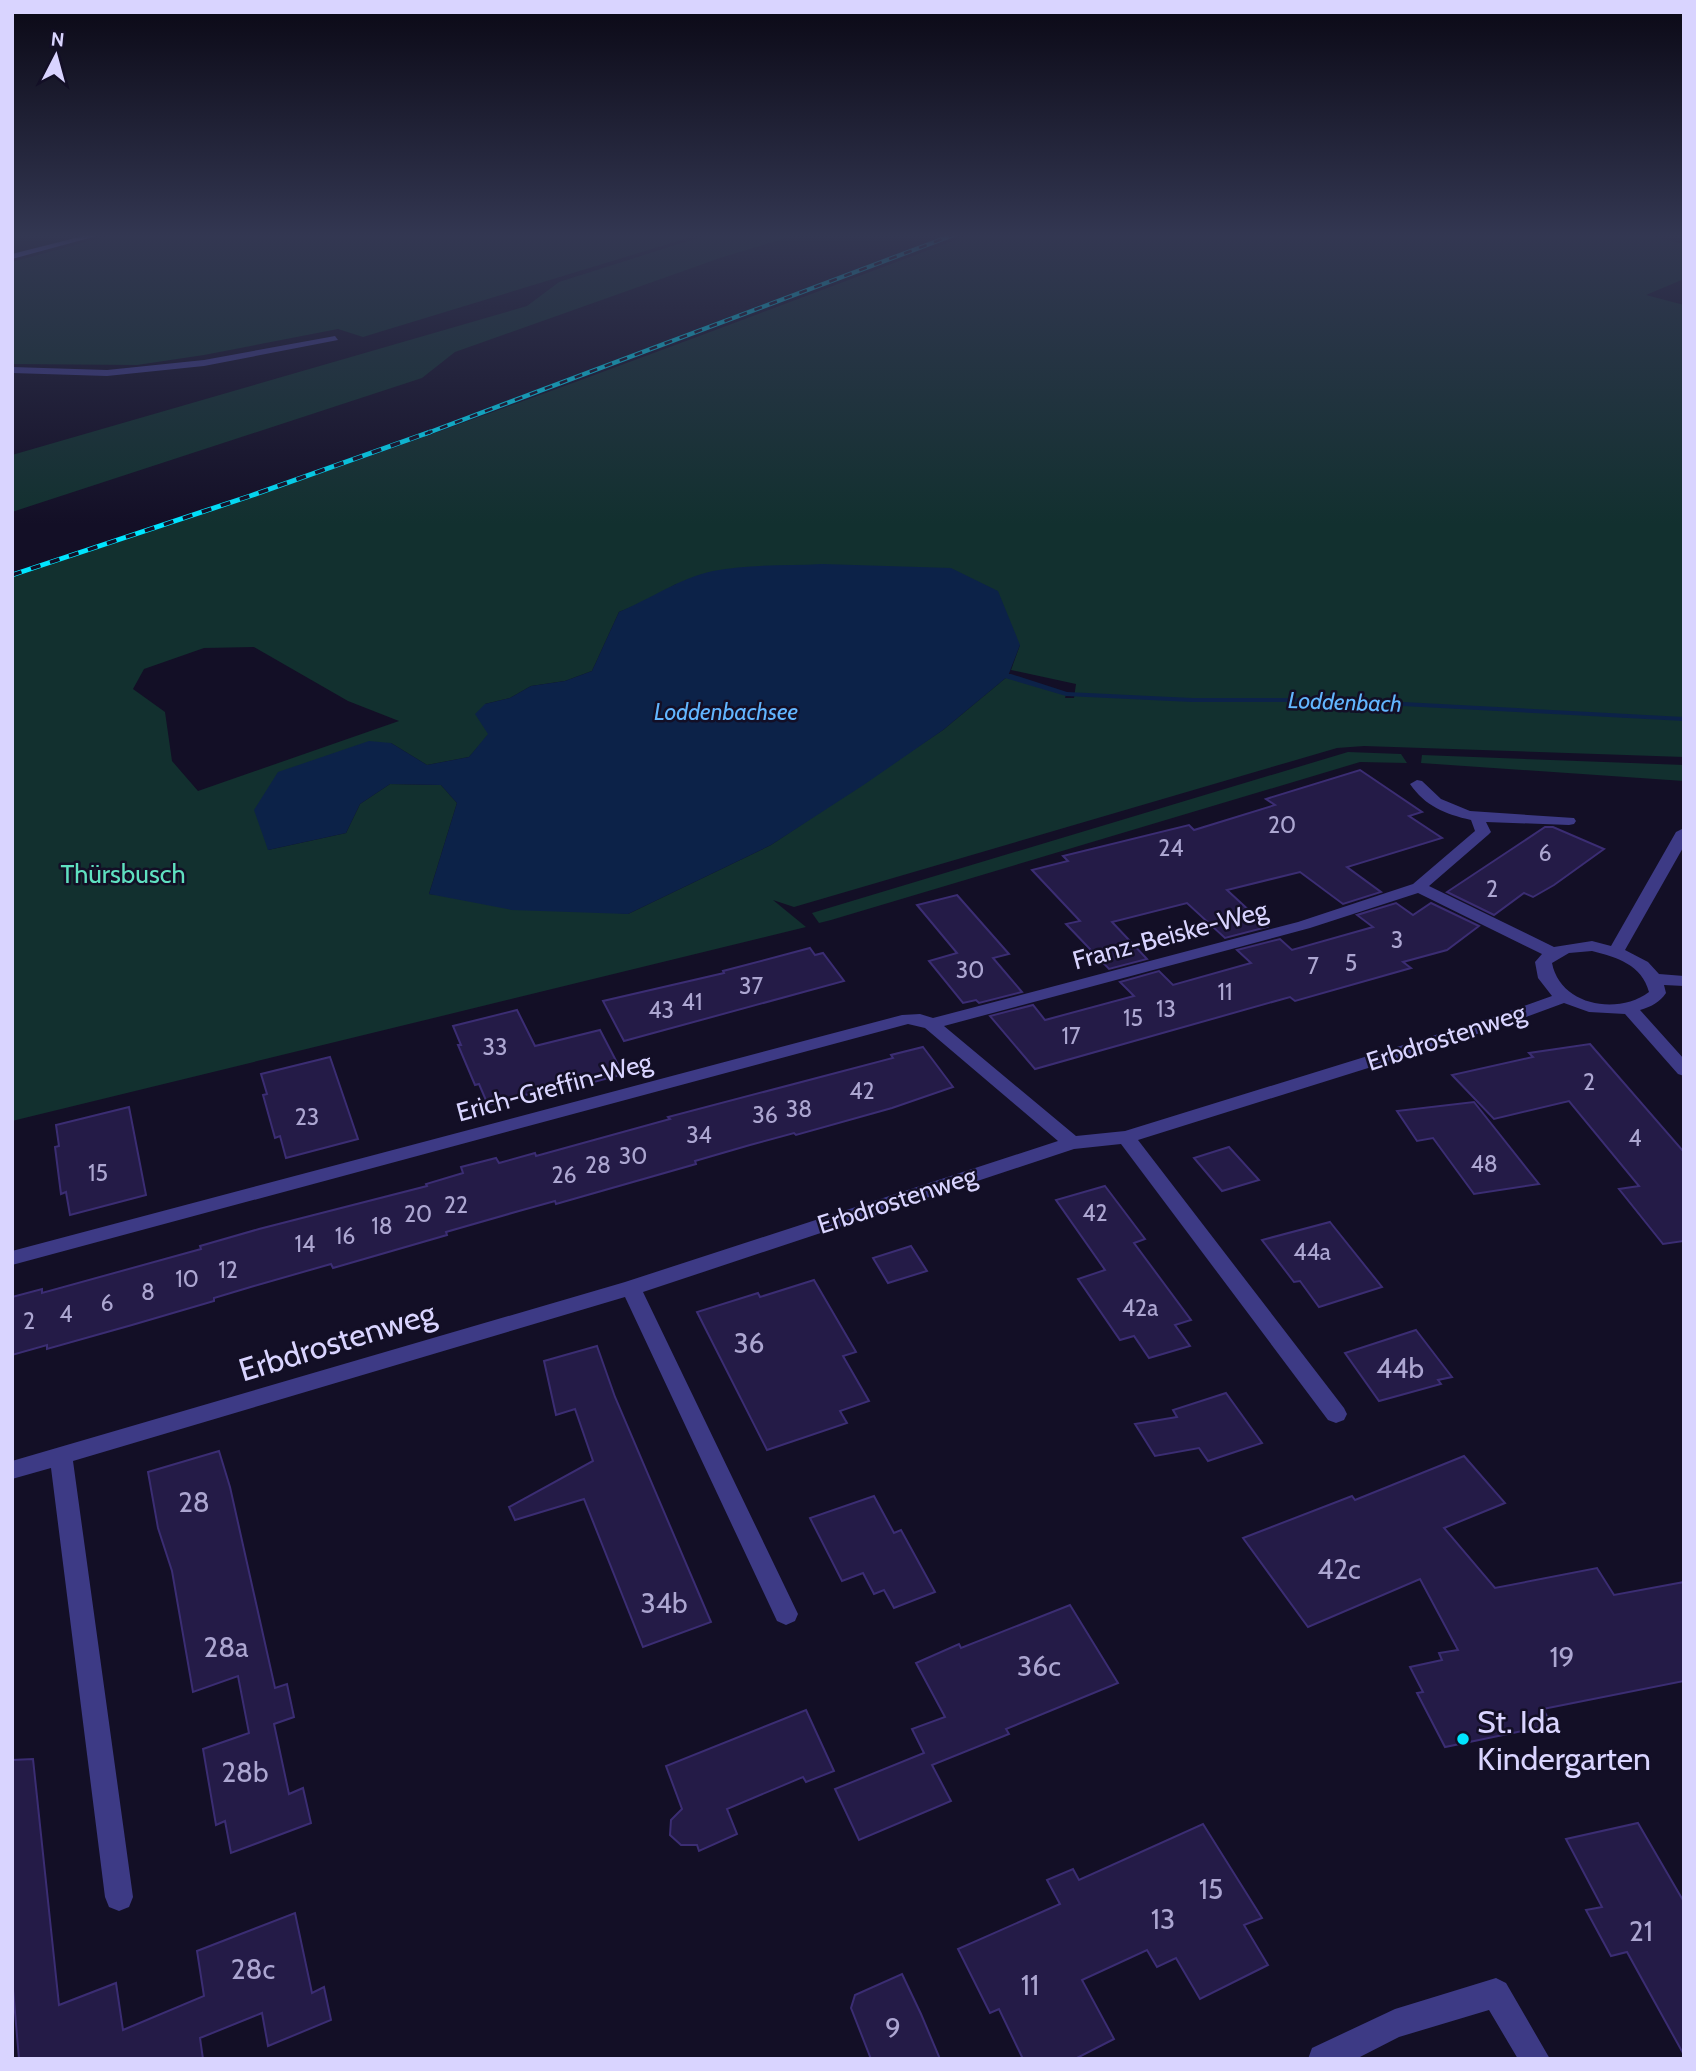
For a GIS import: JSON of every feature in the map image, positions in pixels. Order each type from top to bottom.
[{"type":"street","points":[[1417,784],[1425,796],[1440,805],[1477,817],[1569,821]]},
{"type":"street","name":"Franz-Beiske-Weg","points":[[930,1024],[1304,925],[1419,887],[1483,832],[1477,817]]},
{"type":"street","points":[[1616,951],[1684,832]]},
{"type":"street","points":[[1419,887],[1552,952],[1569,947],[1592,946],[1616,951],[1641,963],[1656,979],[1658,993],[1649,1003],[1631,1010],[1684,1070]]},
{"type":"street","name":"Erbdrostenweg","points":[[1552,952],[1543,962],[1542,973],[1550,986],[1565,997],[1598,1009],[1631,1010]]},
{"type":"street","points":[[1656,979],[1684,981]]},
{"type":"street","name":"Erbdrostenweg","points":[[12,1470],[631,1288],[1072,1143],[1126,1137],[1490,1024],[1565,997]]},
{"type":"street","name":"Erich-Greffin-Weg","points":[[12,1258],[908,1019],[920,1019],[930,1024]]},
{"type":"street","points":[[930,1024],[1072,1143]]},
{"type":"street","points":[[1126,1137],[1336,1414]]},
{"type":"street","points":[[631,1288],[786,1614]]},
{"type":"street","points":[[61,1457],[119,1897]]},
{"type":"street","points":[[1323,2059],[1395,2024],[1496,1993],[1535,2059]]},
{"type":"lane","points":[[12,370],[107,373],[204,363],[335,338]]},
{"type":"green space","points":[[12,331],[330,331],[137,365],[12,364]]},
{"type":"green space","points":[[343,331],[384,331],[363,337]]},
{"type":"green space","points":[[442,331],[515,331],[455,352],[422,378],[12,512],[12,455]]},
{"type":"green space","name":"Thürsbusch","points":[[713,331],[1684,331],[1684,757],[1364,746],[1337,748],[794,907],[773,900],[806,927],[12,1121],[12,576],[254,497]],"holes":[[[676,584],[1020,645],[1011,670],[1076,684],[1074,698],[1065,698],[1066,694],[1008,676],[943,730],[771,845],[628,914],[429,894],[457,803],[441,785],[390,784],[360,804],[346,833],[268,850],[391,743],[427,765],[469,757],[489,734],[485,704],[510,698],[531,686],[565,681],[592,671],[619,612],[649,600]],[[254,647],[348,701],[399,721],[198,791],[172,761],[165,712],[133,689],[144,669],[204,648]]]},
{"type":"green space","points":[[1348,752],[1401,754],[1407,763],[1360,762],[831,920],[819,923],[812,913]]},
{"type":"green space","points":[[1422,755],[1684,765],[1684,781],[1421,763]]},
{"type":"water","name":"Loddenbachsee","points":[[822,564],[951,568],[998,591],[1020,645],[1008,676],[943,730],[771,845],[628,914],[512,910],[429,894],[457,803],[441,785],[390,784],[360,804],[346,833],[268,850],[254,810],[278,772],[369,741],[391,743],[427,765],[469,757],[488,734],[475,714],[485,704],[510,698],[531,686],[565,681],[592,671],[619,612],[677,584],[713,571],[754,566]]},
{"type":"building","points":[[1360,770],[1422,812],[1409,816],[1442,838],[1347,867],[1381,892],[1343,904],[1300,872],[1227,890],[1267,927],[1225,938],[1187,903],[1112,922],[1147,959],[1109,969],[1066,924],[1080,921],[1032,870],[1068,861],[1063,856],[1189,825],[1194,830],[1275,805],[1266,799]]},
{"type":"building","points":[[1545,827],[1553,827],[1604,849],[1554,885],[1533,897],[1524,893],[1494,915],[1447,892]]},
{"type":"building","points":[[957,895],[1009,954],[993,958],[1022,992],[979,1003],[976,1000],[963,1003],[929,961],[957,953],[917,905]]},
{"type":"building","points":[[1396,903],[1413,915],[1431,903],[1479,926],[1447,950],[1403,962],[1411,968],[1295,1001],[1290,997],[1035,1069],[990,1016],[1033,1005],[1045,1020],[1134,996],[1120,982],[1159,971],[1173,985],[1251,963],[1237,950],[1280,939],[1292,950],[1373,927],[1357,915]]},
{"type":"building","points":[[810,948],[815,955],[823,953],[844,981],[624,1041],[603,1001],[724,973],[723,971]]},
{"type":"building","points":[[517,1010],[535,1046],[600,1030],[623,1074],[590,1083],[588,1078],[488,1105],[479,1084],[475,1085],[453,1026]]},
{"type":"building","points":[[1590,1044],[1684,1152],[1684,1241],[1663,1244],[1619,1189],[1639,1186],[1569,1101],[1494,1119],[1452,1075],[1533,1057],[1529,1053]]},
{"type":"building","points":[[923,1047],[953,1087],[892,1108],[750,1145],[695,1161],[696,1164],[556,1204],[555,1201],[519,1211],[333,1268],[331,1264],[132,1325],[47,1349],[47,1345],[12,1355],[12,1297],[42,1289],[42,1293],[201,1249],[200,1246],[259,1229],[427,1186],[426,1184],[463,1173],[461,1167],[496,1158],[499,1163],[535,1153],[536,1156],[670,1119],[668,1117],[893,1058],[891,1055]]},
{"type":"building","points":[[330,1057],[358,1139],[286,1158],[280,1136],[275,1138],[263,1095],[267,1094],[261,1074]]},
{"type":"building","points":[[1474,1102],[1539,1184],[1474,1194],[1433,1138],[1417,1141],[1397,1111]]},
{"type":"building","points":[[129,1107],[146,1195],[70,1215],[66,1192],[61,1194],[55,1147],[59,1146],[56,1125]]},
{"type":"building","points":[[1229,1147],[1259,1180],[1222,1191],[1194,1158]]},
{"type":"building","points":[[1105,1186],[1145,1239],[1134,1243],[1191,1320],[1175,1325],[1190,1346],[1149,1358],[1134,1336],[1120,1340],[1078,1279],[1105,1270],[1056,1200]]},
{"type":"building","points":[[1330,1222],[1382,1287],[1319,1307],[1300,1281],[1294,1282],[1262,1240]]},
{"type":"building","points":[[911,1246],[927,1271],[888,1283],[873,1258]]},
{"type":"building","points":[[814,1280],[856,1352],[843,1356],[869,1401],[840,1411],[847,1423],[767,1450],[697,1312],[758,1293],[760,1297]]},
{"type":"building","points":[[1416,1330],[1452,1377],[1438,1380],[1441,1384],[1379,1401],[1345,1353]]},
{"type":"building","points":[[597,1346],[615,1397],[711,1622],[643,1647],[584,1499],[515,1520],[509,1507],[593,1461],[575,1409],[556,1415],[544,1361]]},
{"type":"building","points":[[1226,1393],[1262,1443],[1208,1461],[1199,1448],[1155,1456],[1135,1424],[1177,1417],[1173,1410]]},
{"type":"building","points":[[219,1451],[230,1487],[275,1688],[287,1684],[294,1717],[274,1724],[289,1794],[303,1788],[311,1823],[231,1853],[225,1821],[216,1825],[203,1749],[249,1733],[238,1676],[193,1692],[172,1571],[158,1528],[148,1472]]},
{"type":"building","points":[[1464,1456],[1505,1503],[1444,1528],[1495,1588],[1597,1568],[1614,1595],[1684,1582],[1684,1681],[1543,1709],[1552,1725],[1445,1747],[1417,1693],[1423,1692],[1410,1667],[1442,1660],[1439,1653],[1458,1650],[1420,1579],[1308,1627],[1243,1538],[1352,1496],[1355,1500]]},
{"type":"building","points":[[874,1496],[894,1533],[901,1530],[935,1592],[894,1608],[884,1590],[874,1594],[863,1573],[842,1581],[810,1518]]},
{"type":"building","points":[[1070,1605],[1118,1683],[1006,1729],[1009,1734],[932,1765],[951,1801],[859,1840],[835,1789],[924,1753],[912,1729],[945,1717],[916,1663],[959,1644],[961,1648]]},
{"type":"building","points":[[806,1710],[834,1771],[806,1782],[803,1777],[727,1809],[737,1834],[699,1851],[697,1845],[681,1845],[670,1835],[671,1820],[682,1809],[666,1766]]},
{"type":"building","points":[[33,1759],[59,2005],[116,1983],[123,2030],[204,1996],[197,1951],[295,1913],[312,1993],[324,1987],[331,2020],[268,2046],[262,2013],[200,2038],[203,2059],[19,2059],[12,1977],[12,1760]]},
{"type":"building","points":[[1638,1823],[1684,1902],[1684,2055],[1627,1952],[1611,1956],[1586,1910],[1602,1907],[1566,1839]]},
{"type":"building","points":[[1203,1824],[1262,1918],[1244,1925],[1268,1965],[1200,1999],[1176,1958],[1157,1967],[1147,1950],[1082,1980],[1114,2039],[1075,2059],[1023,2059],[999,2009],[990,2013],[958,1949],[1060,1904],[1047,1880],[1073,1869],[1079,1880]]},
{"type":"building","points":[[902,1974],[940,2059],[871,2059],[851,2008],[855,1995]]},
{"type":"waterway","name":"Loddenbach","points":[[1008,676],[1066,694],[1192,700],[1327,700],[1684,719]]},
{"type":"railway","points":[[425,434],[699,331]]},
{"type":"railway","points":[[12,575],[250,496],[430,432]]},
{"type":"place","name":"St. Ida Kindergarten","points":[[1463,1739]]}]
